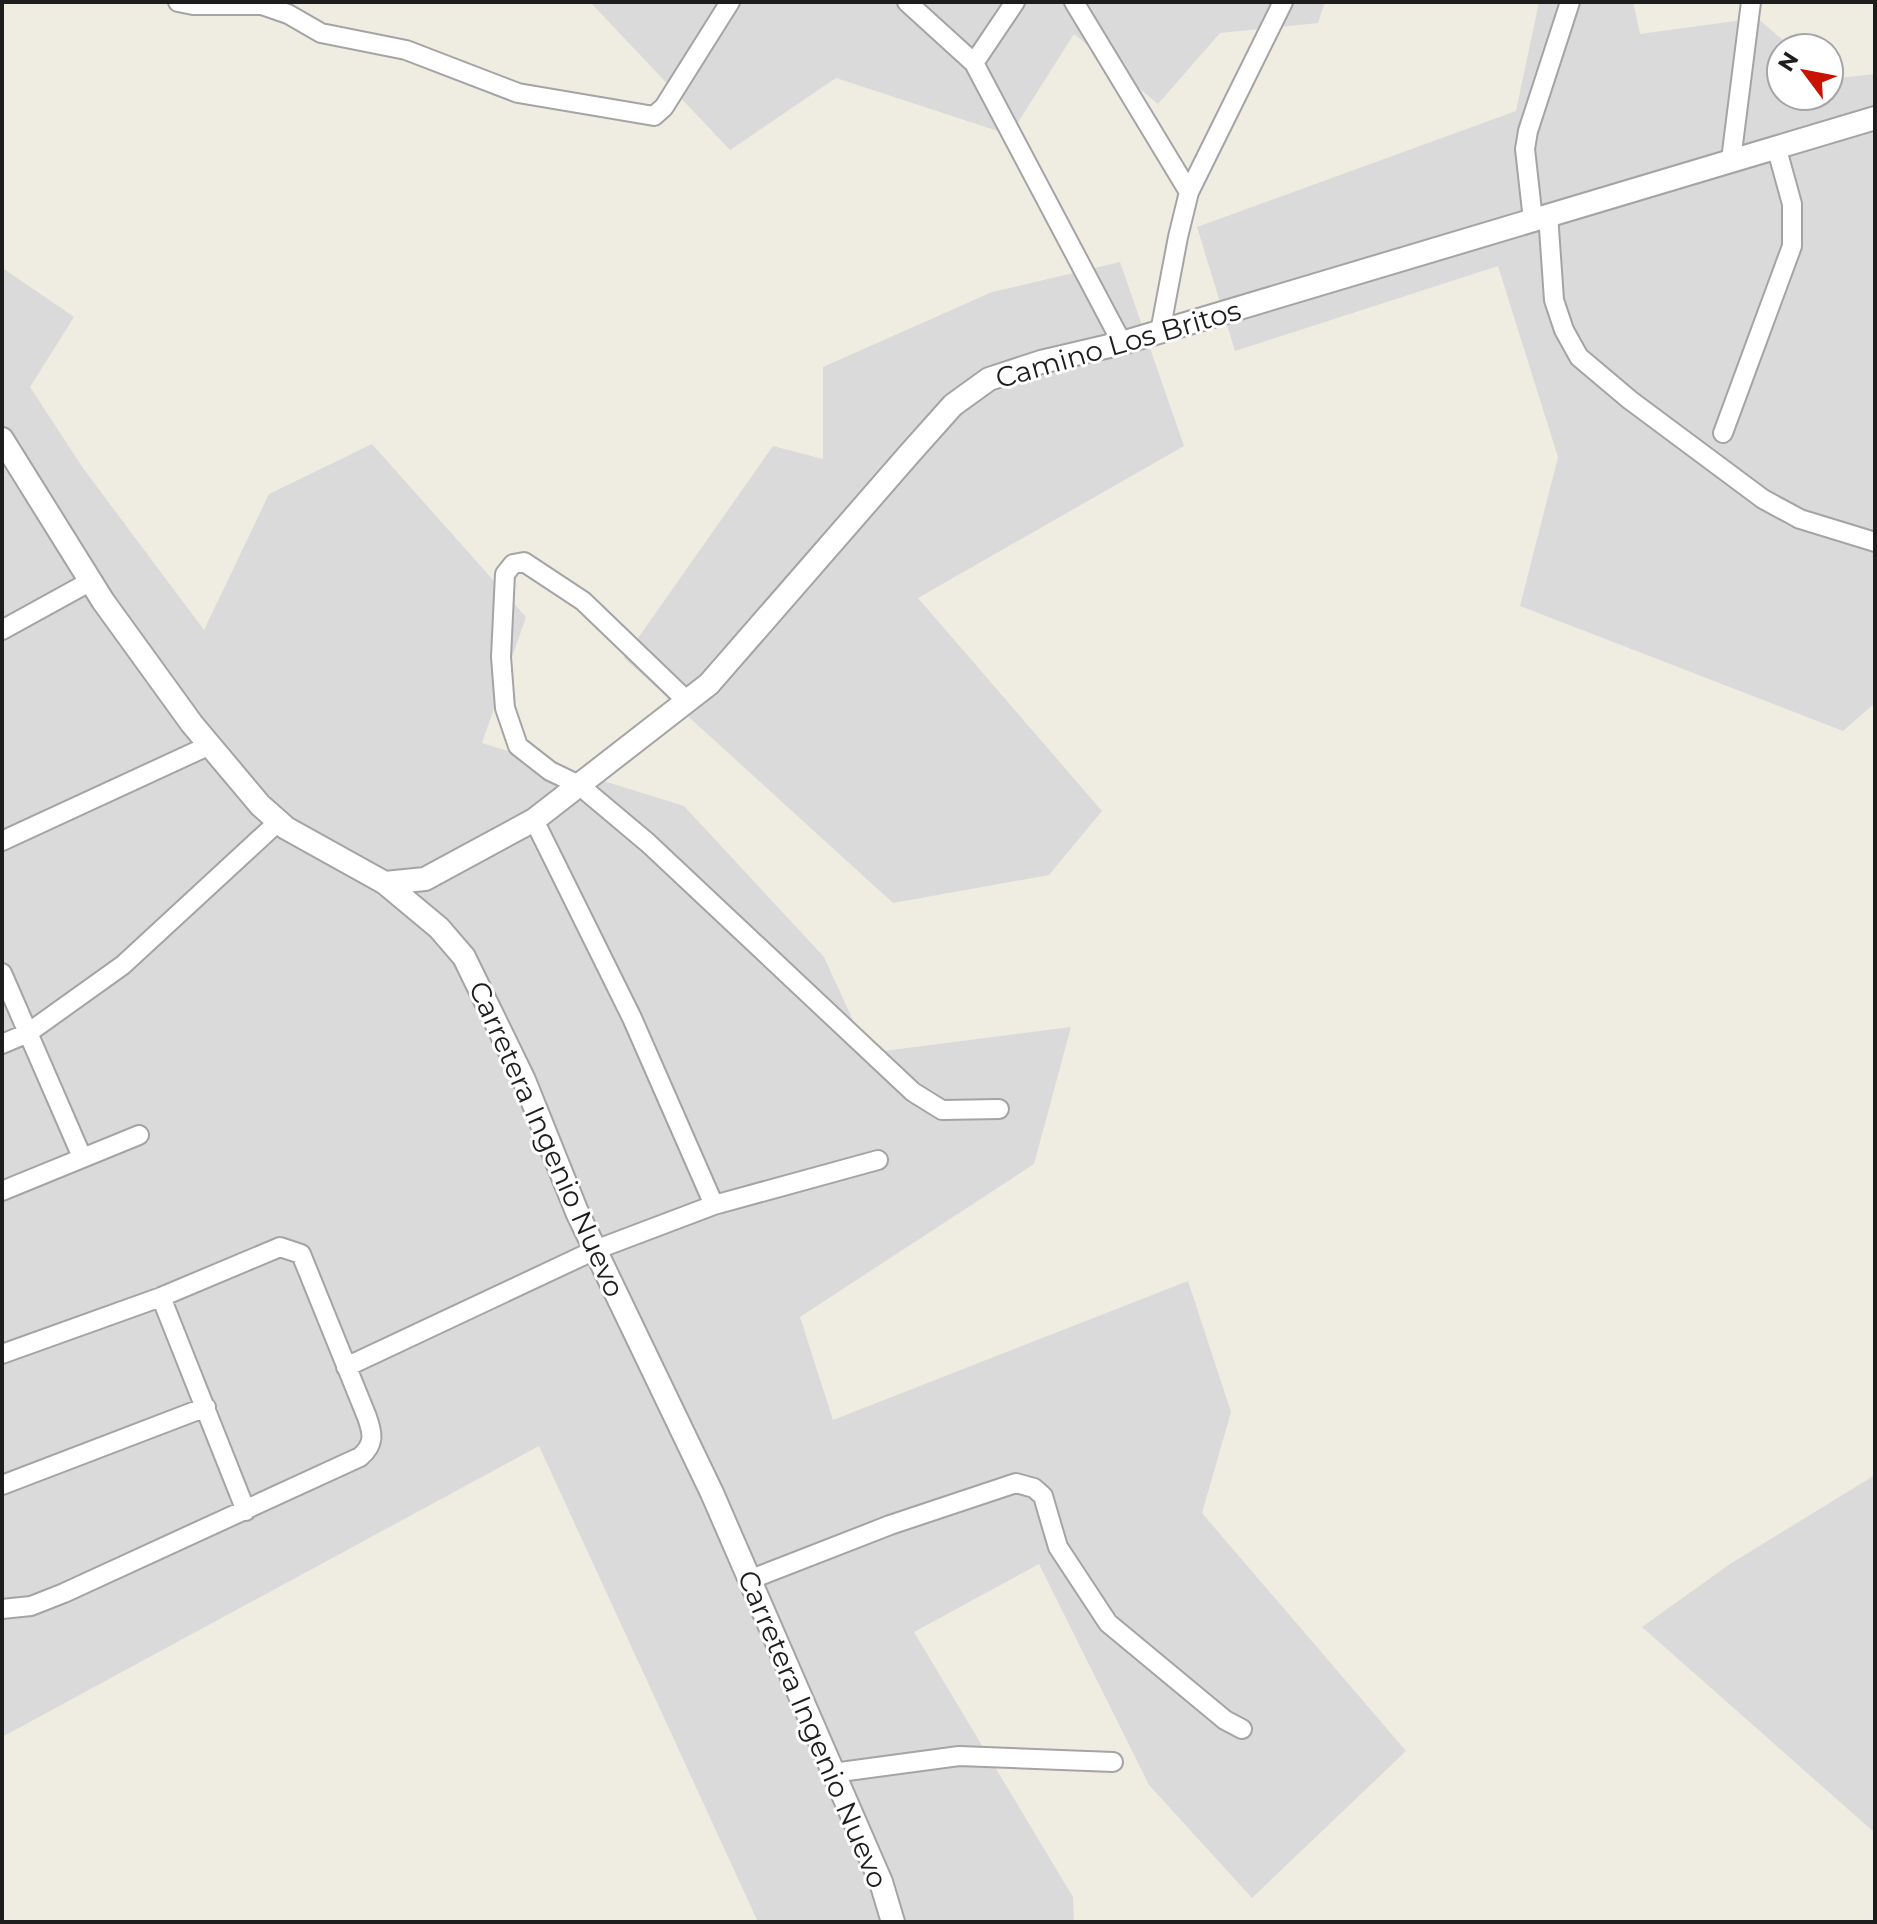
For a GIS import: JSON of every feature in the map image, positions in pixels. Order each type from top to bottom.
[{"type":"street","points":[[178,2],[193,5],[262,5],[288,14],[321,33],[406,50],[518,93],[654,116],[664,107],[730,2]]},
{"type":"street","points":[[907,2],[974,63],[1122,343]]},
{"type":"street","points":[[974,63],[1015,2]]},
{"type":"street","points":[[1074,2],[1189,192]]},
{"type":"street","points":[[1160,332],[1189,192],[1283,2]]},
{"type":"street","points":[[1570,2],[1528,131],[1525,149],[1554,300],[1564,330],[1579,357],[1630,400],[1763,499],[1800,519],[1875,542]]},
{"type":"street","points":[[1731,160],[1751,2]]},
{"type":"street","name":"Camino Los Britos","points":[[385,883],[425,879],[534,820],[709,684],[953,405],[989,379],[1041,362],[1160,332],[1875,118]]},
{"type":"street","points":[[1723,433],[1792,246],[1792,204],[1776,146]]},
{"type":"street","name":"Carretera Ingenio Nuevo","points":[[2,440],[91,581],[210,745],[260,805],[278,822],[312,844],[385,883],[429,918],[464,957],[524,1080],[595,1250],[712,1493],[881,1882],[893,1922]]},
{"type":"street","points":[[687,701],[583,601],[524,562],[513,564],[505,574],[501,657],[505,708],[518,746],[550,771],[579,785],[689,880],[913,1092],[942,1110],[999,1109]]},
{"type":"street","points":[[2,630],[91,581]]},
{"type":"street","points":[[2,841],[210,745]]},
{"type":"street","points":[[534,820],[632,1018],[714,1205]]},
{"type":"street","points":[[2,1044],[28,1033],[123,965],[278,822]]},
{"type":"street","points":[[2,973],[82,1157]]},
{"type":"street","points":[[2,1191],[139,1135]]},
{"type":"street","points":[[346,1367],[595,1250],[714,1205],[878,1160]]},
{"type":"street","points":[[2,1354],[161,1297],[280,1247],[301,1254],[372,1433],[370,1449],[360,1457],[64,1593],[31,1606],[2,1609]]},
{"type":"street","points":[[161,1297],[246,1511]]},
{"type":"street","points":[[2,1485],[206,1407]]},
{"type":"street","points":[[749,1580],[890,1525],[1016,1483],[1024,1484],[1043,1496],[1058,1547],[1108,1623],[1225,1720],[1242,1729]]},
{"type":"street","points":[[833,1773],[959,1756],[1113,1762]]},
{"type":"shaded area","points":[[590,2],[1325,2],[1318,23],[1220,33],[1158,104],[1074,34],[1010,135],[836,78],[730,150]]},
{"type":"shaded area","points":[[1539,2],[1633,2],[1640,34],[1757,18],[1773,32],[1765,32],[1765,112],[1845,112],[1845,77],[1875,74],[1875,703],[1843,731],[1520,606],[1558,457],[1498,266],[1235,351],[1197,227],[1516,111]]},
{"type":"shaded area","points":[[1120,262],[1184,446],[918,598],[1102,811],[1049,875],[893,903],[624,658],[773,446],[823,459],[823,367],[992,292]]},
{"type":"shaded area","points":[[4,269],[74,317],[30,387],[83,468],[204,630],[269,494],[372,444],[526,617],[482,743],[684,806],[824,957],[868,1053],[1071,1027],[1034,1164],[800,1317],[833,1420],[1188,1281],[1231,1412],[1202,1513],[1406,1751],[1252,1898],[1149,1785],[1039,1564],[914,1632],[1073,1897],[1074,1922],[758,1922],[539,1446],[2,1737]]},
{"type":"shaded area","points":[[1875,1475],[1875,1833],[1642,1627],[1730,1564]]}]
